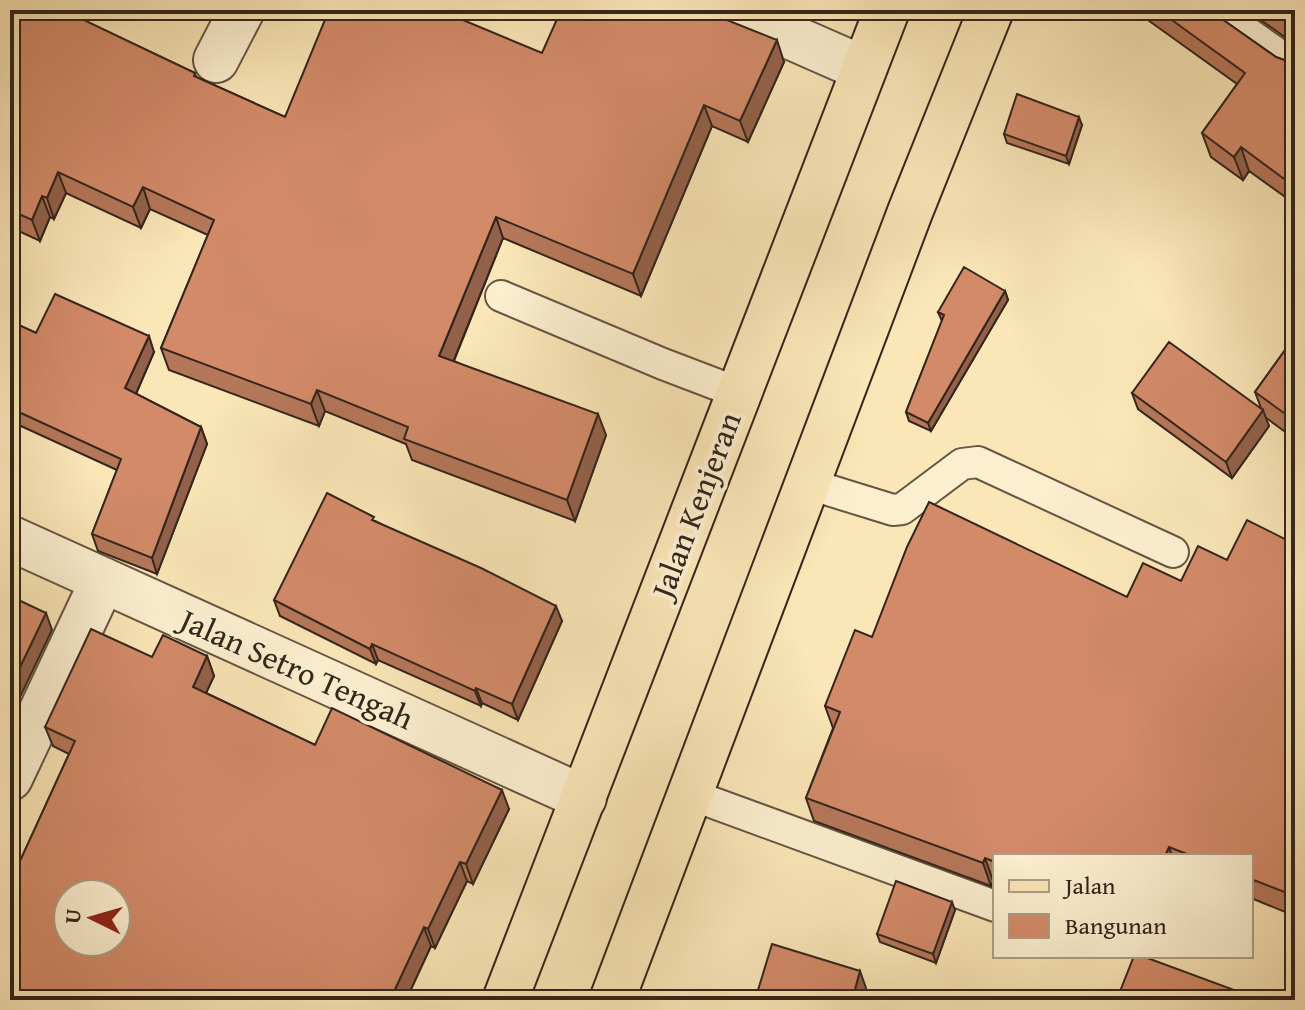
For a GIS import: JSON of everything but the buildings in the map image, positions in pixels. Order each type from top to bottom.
[{"type":"main road","name":"Jalan Kenjeran","points":[[505,1000],[887,10]]},
{"type":"main road","points":[[612,1000],[910,212],[991,10]]},
{"type":"street","points":[[216,60],[242,10]]},
{"type":"street","points":[[721,10],[864,69]]},
{"type":"street","name":"Jalan Setro Tengah","points":[[10,538],[584,798]]},
{"type":"street","points":[[10,778],[103,580]]},
{"type":"lane","points":[[1215,10],[1295,66]]},
{"type":"lane","points":[[501,296],[739,393]]},
{"type":"lane","points":[[809,484],[893,510],[902,509],[962,464],[978,462],[1173,552]]},
{"type":"lane","points":[[689,794],[993,905]]}]
